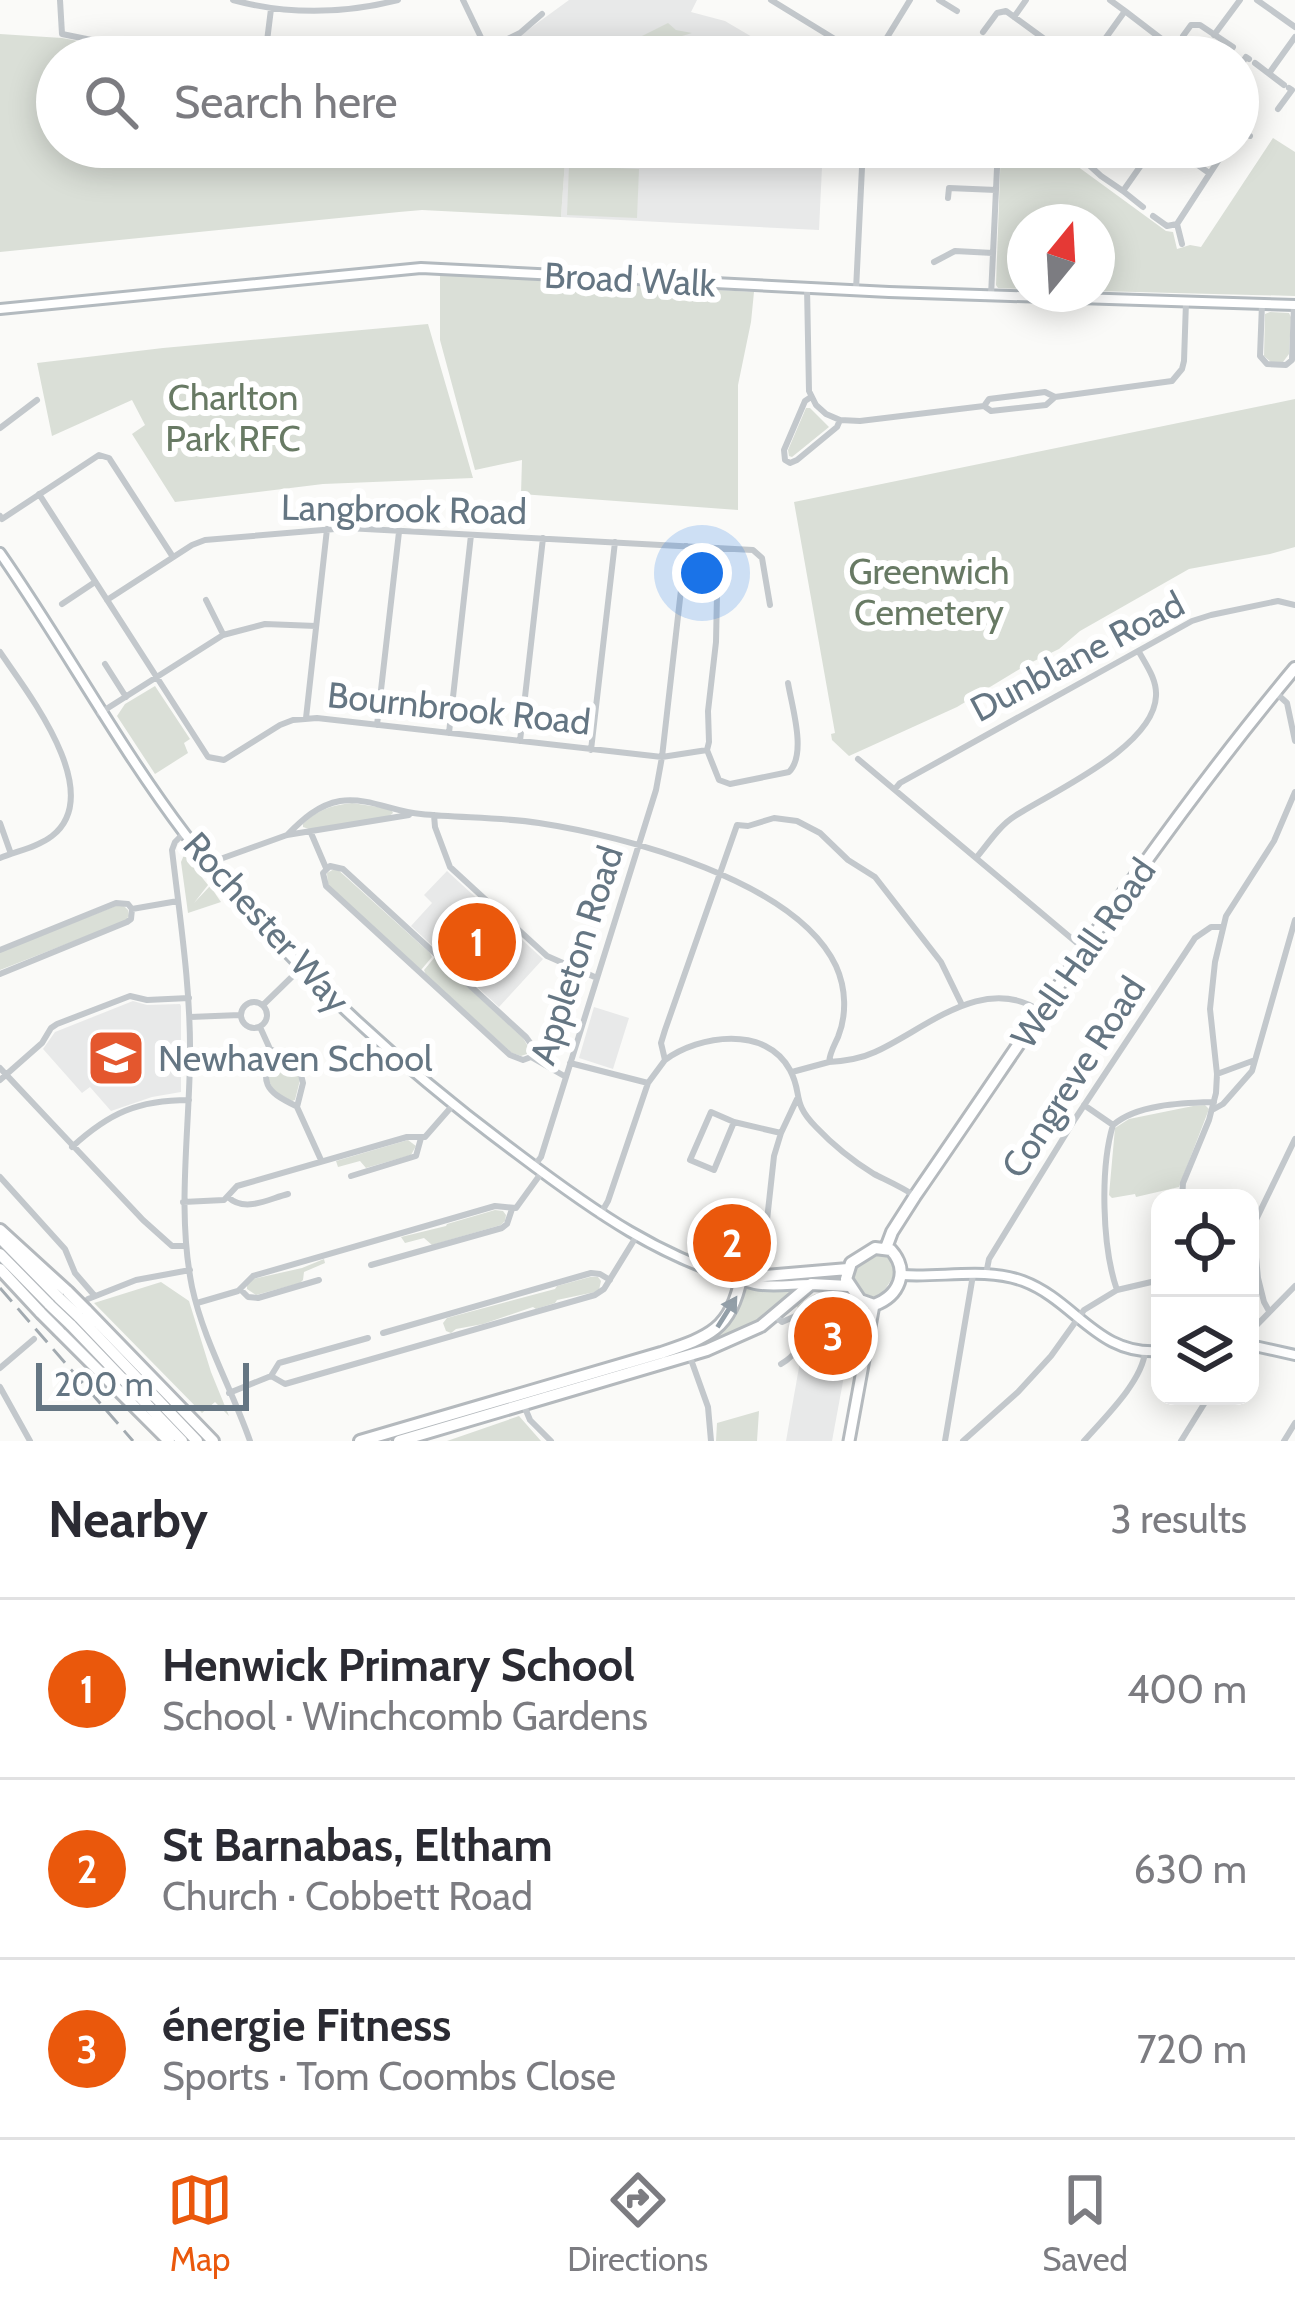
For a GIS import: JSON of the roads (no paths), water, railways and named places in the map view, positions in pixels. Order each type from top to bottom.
[{"type":"highway","name":"Well Hall Road","points":[[886,1248],[916,1196],[1192,798],[1295,668]]},
{"type":"highway","points":[[0,1234],[55,1302],[191,1440]]},
{"type":"highway","points":[[886,1248],[895,1253],[902,1275],[886,1300],[874,1305],[860,1300],[848,1286],[848,1269],[862,1254],[886,1248]]},
{"type":"highway","points":[[0,1254],[214,1441]]},
{"type":"highway","points":[[0,1269],[55,1302]]},
{"type":"highway","name":"Rochester Way","points":[[741,1278],[848,1269]]},
{"type":"highway","points":[[688,1351],[728,1318],[741,1278]]},
{"type":"highway","name":"Rochester Way","points":[[811,1284],[848,1286]]},
{"type":"highway","points":[[360,1441],[751,1332],[811,1284]]},
{"type":"highway","points":[[71,1316],[169,1441]]},
{"type":"highway","points":[[399,1441],[522,1399]]},
{"type":"main road","points":[[848,1441],[874,1305]]},
{"type":"street","points":[[60,0],[62,34],[72,36]]},
{"type":"street","points":[[233,0],[272,8],[338,10],[398,0]]},
{"type":"street","points":[[463,0],[480,36]]},
{"type":"street","points":[[772,0],[830,36]]},
{"type":"street","points":[[888,36],[910,0]]},
{"type":"street","points":[[939,0],[957,11]]},
{"type":"street","points":[[1014,16],[1025,0]]},
{"type":"street","points":[[1110,0],[1157,36]]},
{"type":"street","points":[[1214,34],[1240,0]]},
{"type":"street","points":[[1264,2],[1295,27]]},
{"type":"street","points":[[268,36],[272,8]]},
{"type":"street","points":[[983,32],[999,12],[1006,11],[1041,36]]},
{"type":"street","points":[[1107,36],[1125,11]]},
{"type":"street","points":[[514,36],[542,14]]},
{"type":"street","points":[[1183,36],[1191,25],[1217,36]]},
{"type":"street","points":[[1270,72],[1295,37]]},
{"type":"street","points":[[1259,65],[1292,90],[1278,109]]},
{"type":"street","points":[[856,290],[862,168]]},
{"type":"street","points":[[991,296],[997,168]]},
{"type":"street","points":[[1092,168],[1142,206]]},
{"type":"street","points":[[1124,190],[1139,168]]},
{"type":"street","points":[[1202,168],[1210,174]]},
{"type":"street","points":[[1153,216],[1167,226],[1177,224],[1214,168]]},
{"type":"street","points":[[948,198],[950,177]]},
{"type":"street","points":[[949,188],[996,190]]},
{"type":"street","points":[[1177,224],[1182,244]]},
{"type":"street","points":[[936,247],[937,259],[955,251],[993,254]]},
{"type":"street","name":"Broad Walk","points":[[0,309],[422,268],[991,296],[1186,302],[1262,304],[1294,305],[1292,360],[1286,364],[1267,364],[1260,356],[1262,304]]},
{"type":"street","points":[[807,287],[811,397],[820,410],[860,421],[984,406],[989,399],[1026,394],[1045,392],[1055,398],[1172,381],[1184,361],[1186,302]]},
{"type":"street","points":[[811,397],[784,450],[785,460],[797,460],[837,427],[840,419]]},
{"type":"street","points":[[0,428],[37,400]]},
{"type":"street","points":[[1,518],[104,455],[173,557]]},
{"type":"street","points":[[39,494],[156,676]]},
{"type":"street","points":[[306,718],[327,529]]},
{"type":"street","name":"Langbrook Road","points":[[107,600],[192,545],[218,537],[327,529],[718,548]]},
{"type":"street","points":[[377,725],[399,531]]},
{"type":"street","points":[[449,734],[471,535]]},
{"type":"street","points":[[520,741],[543,538]]},
{"type":"street","points":[[591,750],[615,542]]},
{"type":"street","name":"Appleton Road","points":[[371,1265],[502,1228],[538,1169],[656,790],[686,546]]},
{"type":"street","points":[[770,605],[758,553],[718,548],[716,642],[706,749],[724,784],[795,768],[799,754],[788,683]]},
{"type":"street","name":"Rochester Way","points":[[0,553],[7,573],[184,833],[302,967],[368,1031],[453,1105],[636,1237],[678,1258],[758,1285],[811,1284]]},
{"type":"street","points":[[62,604],[95,582]]},
{"type":"street","points":[[206,600],[223,635]]},
{"type":"street","name":"Dunblane Road","points":[[895,789],[1201,617],[1278,601],[1295,605]]},
{"type":"street","points":[[100,713],[223,635],[265,624],[316,626]]},
{"type":"street","points":[[976,858],[1009,820],[1094,770],[1147,721],[1156,688],[1138,651]]},
{"type":"street","points":[[0,652],[47,726],[73,794],[68,816],[56,833],[0,857]]},
{"type":"street","points":[[105,664],[126,697]]},
{"type":"street","name":"Bournbrook Road","points":[[156,676],[208,757],[215,760],[224,760],[280,725],[306,718],[662,757],[706,749]]},
{"type":"street","points":[[1275,692],[1292,710],[1295,741]]},
{"type":"street","points":[[858,759],[1086,950]]},
{"type":"street","points":[[1183,1189],[1213,1105],[1217,1075],[1210,1009],[1223,927],[1230,907],[1292,809],[1295,792]]},
{"type":"street","points":[[287,835],[322,806],[345,800],[412,814]]},
{"type":"street","points":[[211,866],[287,835],[412,814],[539,823],[639,846],[718,872],[758,892],[812,933],[840,977],[844,1009],[829,1062]]},
{"type":"street","points":[[434,815],[450,867],[547,956],[597,978]]},
{"type":"street","points":[[665,1060],[661,1043],[734,827],[740,824],[774,818],[797,821],[820,833],[875,877],[941,962],[962,1005]]},
{"type":"street","points":[[0,824],[10,854]]},
{"type":"street","points":[[311,832],[326,868],[326,886],[510,1055],[531,1058],[566,1077]]},
{"type":"street","points":[[184,833],[172,850],[190,1017],[183,1202],[186,1246],[197,1303],[250,1441]]},
{"type":"street","points":[[326,868],[343,869],[526,1037],[531,1058]]},
{"type":"street","points":[[132,909],[178,901]]},
{"type":"street","points":[[0,950],[116,903],[132,909],[128,922],[0,974]]},
{"type":"street","points":[[1117,1290],[1108,1254],[1105,1201],[1113,1125],[1140,1112],[1189,1103],[1218,1109],[1223,1104],[1252,1071],[1295,920]]},
{"type":"street","name":"Congreve Road","points":[[986,1274],[989,1259],[1084,1105],[1195,938],[1223,927]]},
{"type":"street","points":[[263,1005],[302,967]]},
{"type":"street","points":[[186,1246],[168,1244],[2,1074],[42,1043],[57,1024],[130,996],[189,998]]},
{"type":"street","points":[[792,1072],[871,1054],[962,1005],[1022,1001],[1042,1012]]},
{"type":"street","points":[[260,1027],[247,1026],[241,1015],[251,1002],[263,1005]]},
{"type":"street","points":[[260,1027],[267,1017],[263,1005]]},
{"type":"street","points":[[190,1017],[241,1015]]},
{"type":"street","points":[[260,1027],[270,1049],[264,1079],[272,1094],[297,1107]]},
{"type":"street","points":[[600,1214],[648,1083],[665,1060],[704,1040],[736,1039],[778,1055],[792,1072],[804,1114],[835,1145],[916,1196]]},
{"type":"street","points":[[270,1049],[294,1062],[301,1075],[297,1107],[322,1161]]},
{"type":"street","points":[[1217,1075],[1255,1060]]},
{"type":"street","points":[[570,1063],[648,1083]]},
{"type":"street","points":[[761,1275],[774,1156],[797,1099]]},
{"type":"street","points":[[72,1147],[103,1120],[122,1112],[154,1102],[189,1100]]},
{"type":"street","points":[[183,1202],[220,1200],[237,1186],[407,1137],[422,1138],[453,1105]]},
{"type":"street","points":[[1084,1105],[1113,1125]]},
{"type":"street","points":[[734,1123],[714,1170],[690,1160],[711,1112],[734,1123],[781,1132]]},
{"type":"street","points":[[351,1176],[416,1156],[422,1138]]},
{"type":"street","points":[[1259,1211],[1295,1139]]},
{"type":"street","points":[[0,1177],[65,1249],[75,1274],[71,1316]]},
{"type":"street","points":[[228,1197],[246,1206],[288,1194]]},
{"type":"street","points":[[197,1303],[241,1289],[253,1276],[496,1207],[512,1209]]},
{"type":"street","points":[[271,1376],[285,1384],[595,1295],[636,1237]]},
{"type":"street","points":[[71,1316],[136,1280],[190,1270]]},
{"type":"street","points":[[382,1333],[591,1273],[610,1280]]},
{"type":"street","points":[[902,1275],[986,1274],[1029,1283],[1105,1340],[1132,1351],[1151,1352]]},
{"type":"street","points":[[944,1441],[973,1275]]},
{"type":"street","points":[[241,1289],[253,1298],[319,1280]]},
{"type":"street","points":[[963,1441],[1018,1392],[1090,1305],[1117,1290],[1151,1282]]},
{"type":"street","points":[[1259,1282],[1269,1311]]},
{"type":"street","points":[[1259,1322],[1295,1286]]},
{"type":"street","points":[[775,1316],[782,1322],[805,1315],[798,1349],[781,1364]]},
{"type":"street","points":[[229,1393],[271,1376],[279,1363],[368,1338]]},
{"type":"street","points":[[0,1368],[34,1339]]},
{"type":"street","points":[[1259,1347],[1295,1354]]},
{"type":"street","points":[[688,1351],[708,1407],[711,1441]]},
{"type":"street","points":[[1084,1441],[1144,1364],[1145,1352]]},
{"type":"street","points":[[0,1387],[30,1441]]},
{"type":"street","points":[[522,1399],[530,1420],[550,1441]]},
{"type":"street","points":[[1181,1441],[1203,1405]]},
{"type":"street","points":[[1284,1441],[1295,1423]]},
{"type":"railway","points":[[0,1288],[133,1441]]},
{"type":"place","name":"Henwick Primary School","points":[[477,942]]},
{"type":"place","name":"Newhaven School","points":[[116,1058]]},
{"type":"place","name":"St Barnabas, Eltham","points":[[732,1243]]},
{"type":"place","name":"énergie Fitness","points":[[833,1336]]},
{"type":"park label","name":"Charlton Park RFC","points":[[233,418]]},
{"type":"park label","name":"Greenwich Cemetery","points":[[929,592]]}]
